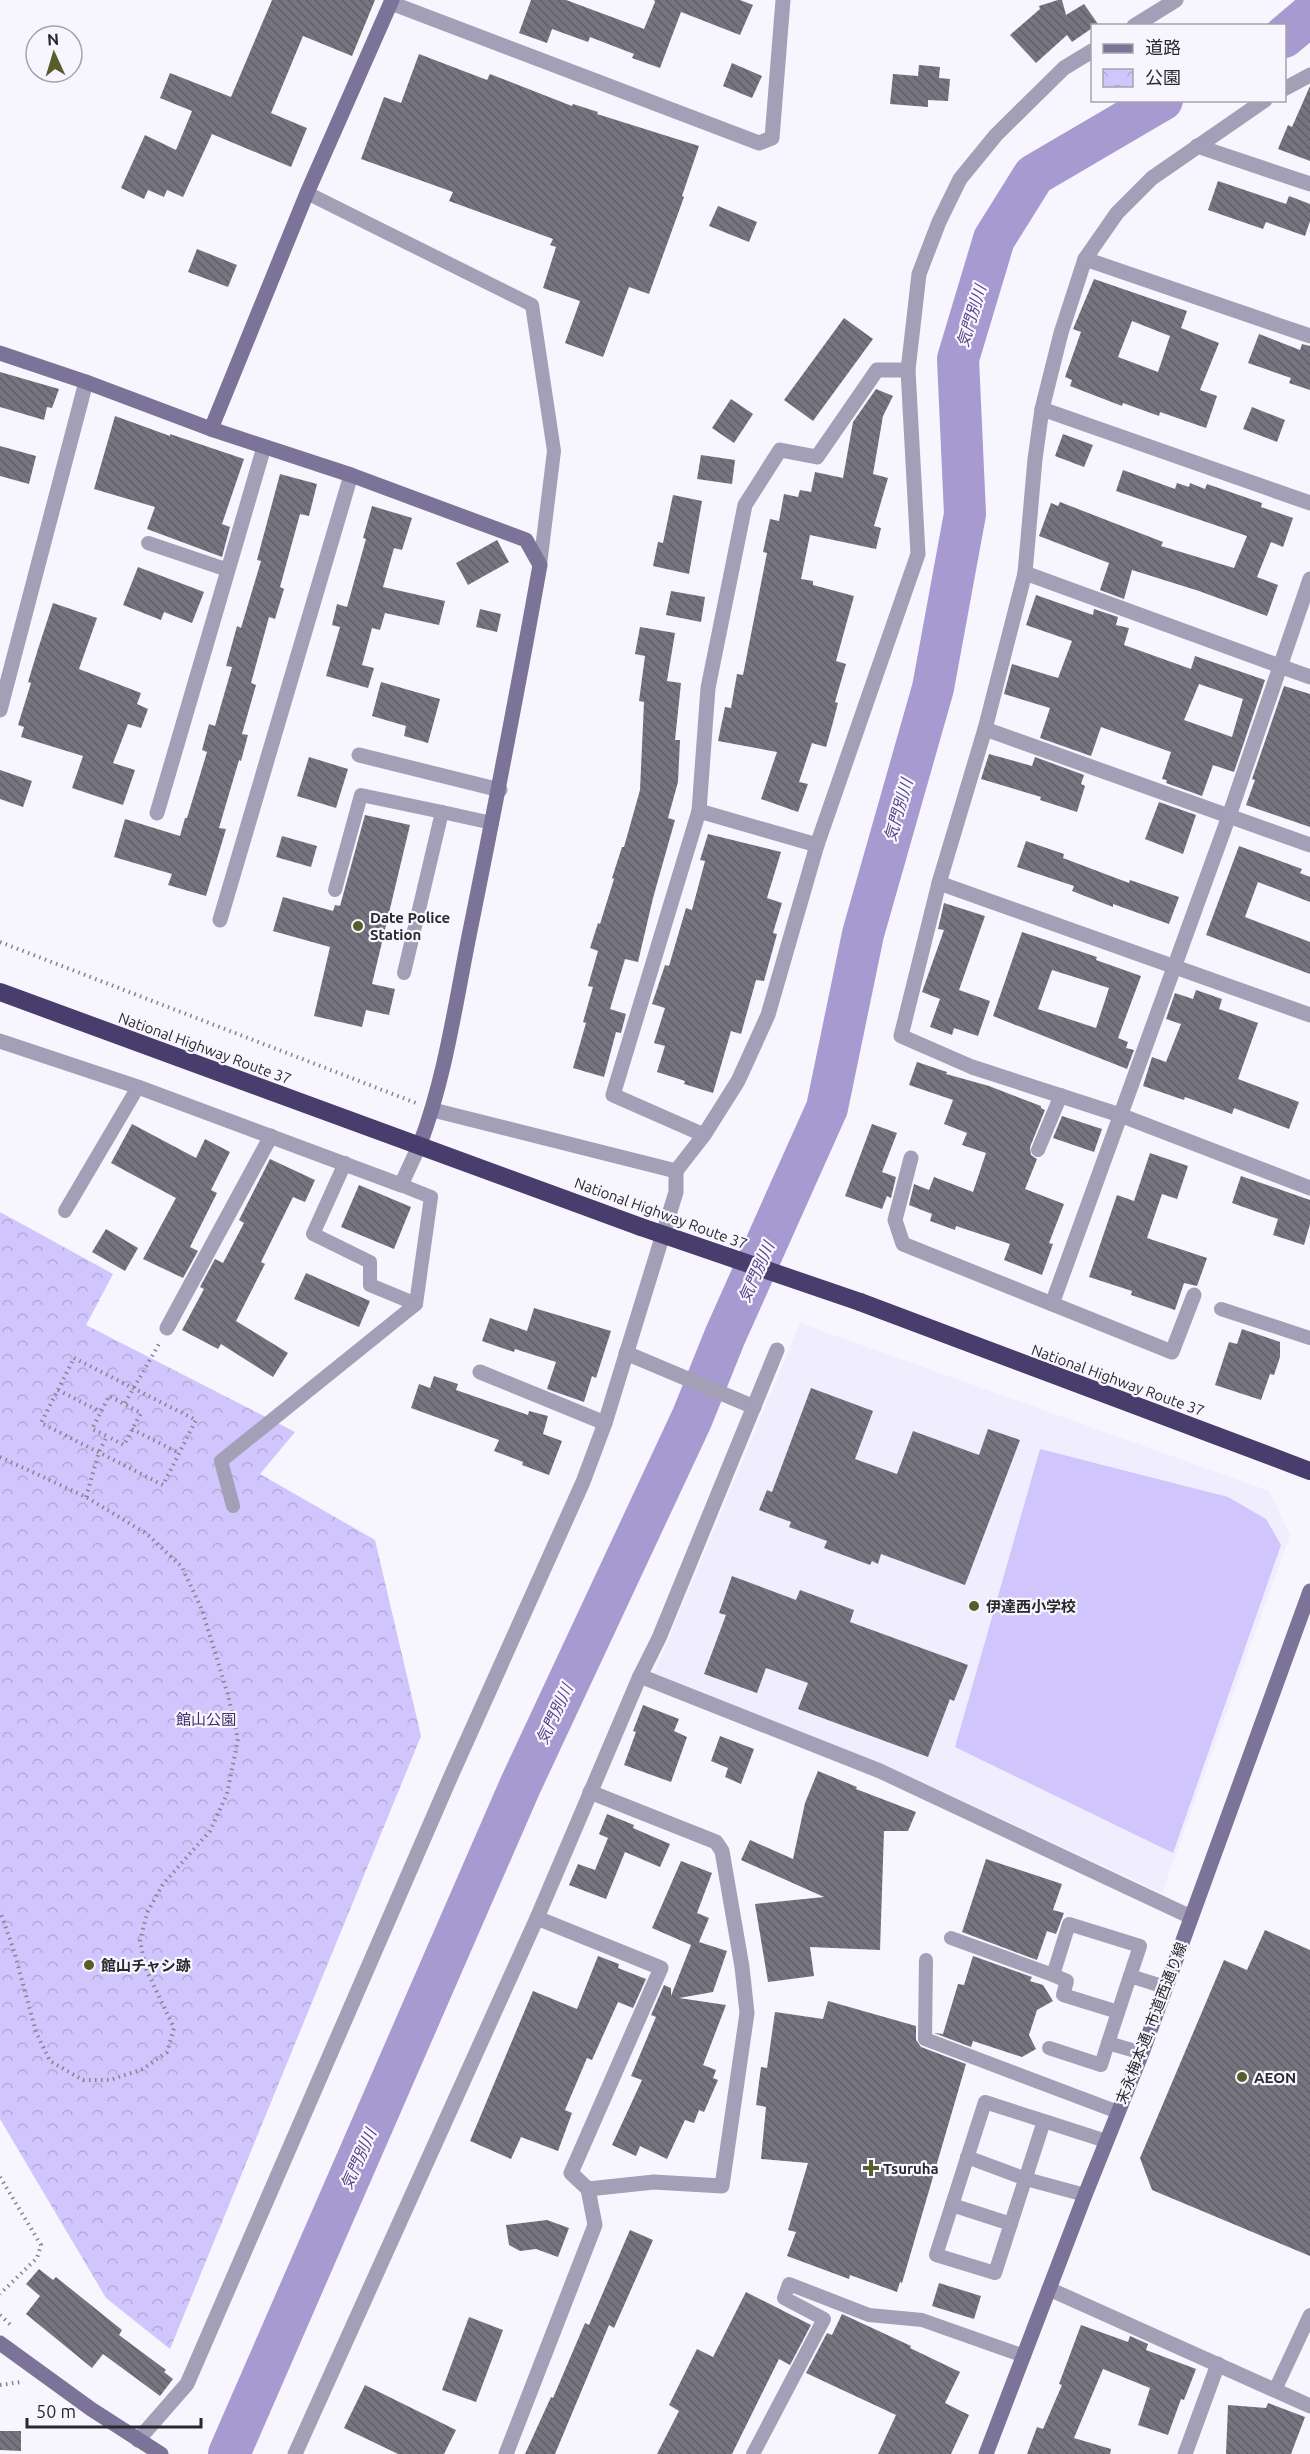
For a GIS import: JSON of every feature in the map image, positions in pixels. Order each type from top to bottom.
[{"type":"highway","name":"National Highway Route 37","points":[[0,992],[420,1144],[641,1227],[860,1302],[1310,1471]]},
{"type":"street","points":[[211,429],[307,193],[392,2],[759,143],[772,138],[783,0]]},
{"type":"street","points":[[1137,24],[1176,0]]},
{"type":"street","points":[[138,2440],[187,2384],[451,1776],[583,1482],[632,1355],[676,1192],[676,1171],[704,1135],[738,1081],[768,1015],[817,845],[918,554],[908,370],[919,274],[939,222],[960,179],[996,135],[1064,68],[1091,52]]},
{"type":"street","points":[[1286,88],[1310,75]]},
{"type":"street","points":[[1262,102],[1152,178],[1117,213],[1085,259],[1061,333],[1042,409],[1035,459],[1025,573],[985,729],[939,883],[901,1036],[972,1067],[1120,1114],[1310,1188]]},
{"type":"street","points":[[1197,146],[1310,184]]},
{"type":"street","points":[[1085,259],[1310,336]]},
{"type":"street","points":[[0,353],[86,382],[211,429],[351,475],[526,540],[540,565],[500,790],[433,1110],[401,1185],[138,1087],[0,1041]]},
{"type":"street","points":[[704,1135],[613,1095],[699,811],[708,688],[745,505],[780,450],[817,457],[877,370],[908,370]]},
{"type":"street","points":[[0,710],[86,382]]},
{"type":"street","points":[[1042,409],[1310,503]]},
{"type":"street","points":[[157,813],[264,447]]},
{"type":"street","points":[[220,920],[351,475]]},
{"type":"street","points":[[1025,573],[1310,677]]},
{"type":"street","points":[[1052,1304],[1228,816],[1310,579]]},
{"type":"street","points":[[985,729],[1310,845]]},
{"type":"street","points":[[358,755],[500,790]]},
{"type":"street","points":[[699,811],[817,845]]},
{"type":"street","points":[[939,883],[1310,1015]]},
{"type":"street","points":[[433,1110],[676,1171]]},
{"type":"street","points":[[167,1328],[270,1136]]},
{"type":"street","points":[[911,1158],[896,1220],[903,1244],[1172,1352],[1194,1295]]},
{"type":"street","points":[[295,2454],[537,1918],[640,1676],[659,1638],[777,1350]]},
{"type":"street","points":[[632,1355],[754,1407]]},
{"type":"street","points":[[480,1372],[605,1423]]},
{"type":"street","name":"末永梅本通, 市道西通り線","points":[[986,2454],[1142,2053],[1310,1591]]},
{"type":"street","points":[[640,1676],[880,1771],[1191,1917]]},
{"type":"street","points":[[588,2189],[654,2182],[722,2186],[747,2013],[742,1967],[722,1851],[716,1842],[590,1792]]},
{"type":"street","points":[[506,2454],[595,2225],[588,2189],[571,2173],[661,1968],[537,1918]]},
{"type":"street","points":[[1049,2289],[1310,2406]]},
{"type":"street","points":[[0,2343],[161,2454]]},
{"type":"street","points":[[1185,2454],[1218,2364]]},
{"type":"lane","points":[[307,193],[532,305],[554,451],[540,565]]},
{"type":"lane","points":[[148,543],[228,570]]},
{"type":"lane","points":[[335,890],[361,795],[492,823]]},
{"type":"lane","points":[[404,973],[442,812]]},
{"type":"lane","points":[[65,1211],[138,1087]]},
{"type":"lane","points":[[1038,1150],[1061,1095]]},
{"type":"lane","points":[[345,1163],[313,1234],[370,1262],[370,1285],[416,1304]]},
{"type":"lane","points":[[233,1506],[221,1461],[416,1304],[431,1197],[401,1185]]},
{"type":"lane","points":[[1221,1309],[1310,1338]]},
{"type":"lane","points":[[1049,2048],[1101,2065],[1140,1946],[1069,1924],[1053,1975]]},
{"type":"lane","points":[[951,1938],[1067,1981],[1063,1995],[1118,2012]]},
{"type":"lane","points":[[926,1960],[926,2039],[1118,2112]]},
{"type":"lane","points":[[1130,1976],[1165,1987]]},
{"type":"lane","points":[[1108,2043],[1142,2053]]},
{"type":"lane","points":[[1044,2121],[995,2273],[936,2255],[985,2102],[1044,2121],[1106,2141]]},
{"type":"lane","points":[[968,2157],[1026,2179],[1085,2195]]},
{"type":"lane","points":[[952,2205],[1011,2224]]},
{"type":"lane","points":[[753,2454],[824,2319],[784,2298],[789,2284],[869,2315],[922,2320],[1024,2356]]},
{"type":"lane","points":[[1275,2390],[1310,2315]]},
{"type":"path","points":[[0,942],[433,1110]]},
{"type":"path","points":[[125,1403],[167,1328]]},
{"type":"path","points":[[74,1358],[134,1388],[196,1419],[163,1485],[41,1423],[74,1358]]},
{"type":"path","points":[[58,1390],[101,1412]]},
{"type":"path","points":[[109,1396],[141,1413],[124,1445],[92,1429],[101,1412],[109,1396]]},
{"type":"path","points":[[132,1429],[179,1453]]},
{"type":"path","points":[[86,1497],[99,1452],[107,1436]]},
{"type":"path","points":[[0,1457],[86,1497],[147,1534],[182,1567],[202,1610],[228,1695],[238,1739],[227,1794],[210,1830],[163,1884],[147,1913],[140,1941],[146,1969],[174,2028],[167,2052],[143,2069],[110,2080],[83,2080],[50,2061],[36,2032],[0,1911]]},
{"type":"path","points":[[0,2177],[41,2245],[37,2258],[0,2294]]},
{"type":"shaded area","name":"伊達西小学校","points":[[800,1323],[1269,1491],[1290,1535],[1162,1893],[890,1767],[653,1676]]},
{"type":"green space","name":"館山公園","points":[[0,1212],[113,1274],[86,1325],[295,1432],[260,1474],[375,1540],[421,1736],[170,2349],[106,2298],[0,2119]]},
{"type":"green space","points":[[1040,1449],[1228,1497],[1266,1519],[1281,1545],[1173,1853],[955,1747]]},
{"type":"building","points":[[272,0],[375,0],[352,56],[303,36],[271,113],[307,128],[291,167],[212,134],[183,197],[167,190],[164,197],[148,190],[144,199],[121,188],[145,135],[176,150],[192,111],[160,98],[170,73],[231,97]]},
{"type":"building","points":[[531,0],[566,0],[644,29],[654,0],[740,0],[753,5],[740,35],[681,12],[660,68],[632,58],[634,54],[590,37],[588,42],[552,29],[547,43],[519,33]]},
{"type":"building","points":[[1062,0],[1066,15],[1084,4],[1098,24],[1091,24],[1091,29],[1072,42],[1067,35],[1036,63],[1010,35],[1040,9],[1039,6]]},
{"type":"building","points":[[419,54],[487,80],[490,74],[572,106],[573,104],[598,112],[597,114],[699,146],[682,196],[684,197],[649,294],[629,287],[603,357],[565,343],[580,301],[543,288],[556,247],[550,245],[553,239],[449,201],[453,192],[361,159],[384,97],[401,103]]},
{"type":"building","points":[[732,63],[762,76],[752,98],[723,86]]},
{"type":"building","points":[[919,65],[940,67],[939,78],[950,79],[948,101],[928,100],[928,107],[890,104],[893,74],[918,76]]},
{"type":"building","points":[[1310,86],[1310,161],[1278,149],[1288,125],[1292,127]]},
{"type":"building","points":[[1218,181],[1286,204],[1289,196],[1310,204],[1310,221],[1305,236],[1266,222],[1263,229],[1208,210]]},
{"type":"building","points":[[718,206],[757,222],[749,242],[709,226]]},
{"type":"building","points":[[197,249],[237,265],[228,287],[188,272]]},
{"type":"building","points":[[1094,279],[1187,311],[1181,328],[1219,343],[1200,390],[1217,396],[1206,428],[1160,412],[1159,416],[1123,403],[1122,406],[1070,386],[1072,380],[1065,377],[1081,332],[1073,329]],"holes":[[[1132,321],[1170,336],[1158,372],[1118,357]]]},
{"type":"building","points":[[844,318],[873,339],[813,421],[784,400]]},
{"type":"building","points":[[1259,334],[1300,350],[1302,344],[1310,346],[1310,390],[1289,383],[1291,378],[1248,363]]},
{"type":"building","points":[[0,372],[59,389],[52,408],[47,407],[44,420],[0,407]]},
{"type":"building","points":[[876,389],[893,396],[883,416],[873,474],[888,478],[874,526],[881,528],[876,549],[810,535],[801,579],[813,581],[813,585],[854,596],[836,661],[846,664],[835,702],[838,703],[826,747],[812,743],[799,782],[808,784],[798,812],[761,799],[777,752],[718,741],[725,707],[731,708],[737,674],[743,675],[767,553],[763,552],[770,519],[779,521],[784,494],[798,497],[800,490],[811,492],[815,472],[843,478],[853,422]]},
{"type":"building","points":[[731,399],[753,414],[734,443],[712,428]]},
{"type":"building","points":[[1252,407],[1285,420],[1277,442],[1243,429]]},
{"type":"building","points":[[115,416],[244,459],[222,524],[230,527],[222,557],[147,529],[155,507],[94,489]]},
{"type":"building","points":[[1063,434],[1093,445],[1084,467],[1055,456]]},
{"type":"building","points":[[0,446],[36,456],[29,484],[0,476]]},
{"type":"building","points":[[701,455],[735,460],[732,484],[697,479]]},
{"type":"building","points":[[1123,470],[1175,489],[1177,483],[1189,487],[1190,483],[1205,489],[1207,484],[1262,503],[1261,507],[1293,518],[1283,547],[1271,542],[1257,577],[1278,585],[1267,616],[1132,570],[1124,599],[1100,590],[1109,563],[1039,536],[1051,503],[1058,506],[1060,502],[1163,542],[1161,546],[1234,568],[1247,536],[1116,491]]},
{"type":"building","points":[[280,474],[317,484],[309,516],[300,514],[280,587],[284,589],[275,619],[269,617],[251,683],[256,685],[242,734],[248,735],[219,828],[226,829],[206,896],[168,885],[172,874],[114,857],[125,819],[180,836],[207,752],[202,750],[209,724],[215,726],[232,667],[226,666],[237,626],[241,628],[261,561],[257,560]]},
{"type":"building","points":[[673,495],[702,501],[689,574],[653,566],[658,542],[663,543]]},
{"type":"building","points":[[372,506],[412,518],[402,550],[394,548],[383,587],[445,601],[439,625],[385,613],[380,630],[372,628],[362,665],[374,668],[368,688],[326,676],[340,627],[332,625],[337,604],[347,607],[366,539],[363,538]]},
{"type":"building","points":[[497,540],[509,562],[468,585],[456,563]]},
{"type":"building","points":[[138,567],[204,592],[192,623],[164,612],[161,620],[123,605]]},
{"type":"building","points":[[671,591],[705,597],[701,622],[666,615]]},
{"type":"building","points":[[1036,595],[1093,615],[1094,609],[1118,617],[1116,625],[1129,628],[1124,645],[1191,669],[1195,656],[1265,680],[1234,772],[1213,765],[1202,796],[1166,783],[1167,780],[1162,779],[1171,752],[1101,727],[1091,756],[1040,738],[1050,708],[1004,694],[1012,664],[1058,678],[1072,641],[1026,625]],"holes":[[[1199,684],[1243,699],[1232,737],[1184,720]]]},
{"type":"building","points":[[53,603],[97,618],[79,669],[141,693],[137,704],[148,709],[141,728],[128,724],[113,763],[135,770],[123,805],[72,788],[83,756],[21,737],[24,727],[18,725],[31,683],[28,682]]},
{"type":"building","points":[[480,609],[501,614],[497,632],[476,627]]},
{"type":"building","points":[[640,627],[675,633],[667,681],[681,683],[675,740],[680,740],[678,782],[668,818],[675,820],[638,962],[625,959],[610,1009],[626,1014],[621,1033],[616,1032],[604,1077],[573,1068],[586,1023],[583,1022],[593,987],[588,986],[598,951],[590,948],[598,923],[600,924],[640,790],[644,702],[639,701],[645,656],[635,654]]},
{"type":"building","points":[[381,682],[440,699],[428,743],[404,736],[406,726],[372,716]]},
{"type":"building","points":[[1284,686],[1310,694],[1310,827],[1246,805],[1255,780],[1252,779]]},
{"type":"building","points":[[989,754],[1032,766],[1035,757],[1084,775],[1081,784],[1085,786],[1077,812],[1040,800],[1041,797],[981,779]]},
{"type":"building","points":[[309,757],[348,769],[336,808],[297,796]]},
{"type":"building","points":[[0,770],[32,781],[23,807],[0,799]]},
{"type":"building","points":[[1159,802],[1196,815],[1183,854],[1145,839]]},
{"type":"building","name":"Date Police Station","points":[[365,815],[410,825],[372,984],[395,989],[389,1015],[366,1010],[362,1027],[314,1016],[330,947],[273,931],[283,897],[333,911],[335,905],[340,906]]},
{"type":"building","points":[[708,834],[781,852],[767,898],[782,903],[773,933],[777,934],[764,981],[756,980],[741,1034],[731,1031],[713,1093],[657,1072],[665,1046],[654,1043],[665,1008],[652,1004],[665,965],[669,966],[686,908],[692,910],[705,861],[700,860]]},
{"type":"building","points":[[282,836],[317,846],[311,867],[276,857]]},
{"type":"building","points":[[1026,841],[1064,854],[1063,858],[1129,883],[1130,880],[1179,897],[1169,924],[1113,904],[1113,907],[1072,891],[1074,886],[1017,867]]},
{"type":"building","points":[[1239,846],[1302,869],[1300,873],[1310,877],[1310,902],[1258,882],[1245,917],[1310,942],[1310,974],[1206,935]]},
{"type":"building","points":[[944,903],[985,916],[959,990],[990,1001],[978,1036],[954,1028],[952,1035],[930,1027],[940,999],[922,992],[944,930],[938,929]]},
{"type":"building","points":[[1022,932],[1097,957],[1096,960],[1141,976],[1118,1038],[1128,1042],[1126,1048],[1134,1050],[1127,1069],[993,1016]],"holes":[[[1052,970],[1109,988],[1096,1028],[1038,1009]]]},
{"type":"building","points":[[1196,990],[1222,999],[1219,1009],[1258,1023],[1238,1079],[1299,1102],[1289,1129],[1234,1108],[1232,1114],[1185,1097],[1184,1100],[1143,1086],[1152,1057],[1166,1062],[1181,1024],[1166,1019],[1175,993],[1193,999]]},
{"type":"building","points":[[917,1062],[947,1072],[946,1074],[989,1086],[1041,1106],[1045,1110],[1030,1147],[1031,1155],[1037,1159],[1025,1189],[1064,1204],[1049,1243],[1053,1244],[1042,1275],[1004,1260],[1010,1244],[956,1226],[955,1230],[930,1221],[932,1214],[909,1205],[914,1184],[929,1190],[934,1177],[973,1192],[986,1153],[962,1145],[967,1133],[944,1124],[953,1100],[909,1085]]},
{"type":"building","points":[[1062,1116],[1102,1129],[1094,1152],[1053,1138]]},
{"type":"building","points":[[132,1124],[196,1158],[205,1139],[230,1152],[211,1190],[217,1193],[190,1247],[198,1251],[183,1278],[143,1259],[176,1198],[111,1163]]},
{"type":"building","points":[[872,1124],[897,1133],[882,1172],[896,1177],[891,1198],[887,1196],[882,1209],[845,1196]]},
{"type":"building","points":[[1150,1153],[1188,1166],[1177,1199],[1162,1194],[1147,1238],[1207,1258],[1197,1286],[1184,1283],[1175,1310],[1131,1295],[1132,1291],[1089,1277],[1117,1195],[1134,1201]]},
{"type":"building","points":[[270,1159],[315,1180],[305,1202],[293,1197],[261,1262],[265,1264],[236,1321],[288,1353],[273,1377],[221,1344],[218,1349],[182,1330],[204,1289],[200,1287],[215,1259],[223,1263],[244,1223],[239,1220]]},
{"type":"building","points":[[1241,1176],[1310,1200],[1310,1224],[1304,1245],[1273,1235],[1278,1219],[1232,1203]]},
{"type":"building","points":[[359,1185],[411,1207],[394,1249],[341,1227]]},
{"type":"building","points":[[106,1229],[138,1248],[125,1271],[92,1252]]},
{"type":"building","points":[[306,1273],[370,1301],[359,1327],[294,1299]]},
{"type":"building","points":[[534,1308],[611,1331],[596,1378],[592,1376],[584,1402],[547,1389],[556,1362],[515,1349],[514,1352],[482,1341],[490,1318],[527,1331]]},
{"type":"building","points":[[1242,1329],[1280,1342],[1280,1357],[1274,1375],[1270,1374],[1261,1400],[1215,1385],[1229,1342],[1237,1344]]},
{"type":"building","points":[[434,1376],[458,1384],[456,1390],[528,1415],[529,1411],[548,1416],[543,1434],[562,1441],[549,1475],[494,1451],[499,1440],[411,1408],[419,1384],[430,1388]]},
{"type":"building","points":[[811,1388],[873,1411],[855,1459],[897,1474],[913,1431],[979,1455],[988,1429],[1020,1440],[965,1585],[881,1554],[878,1564],[872,1561],[870,1565],[824,1548],[827,1541],[789,1527],[791,1522],[759,1510],[767,1490],[772,1492]]},
{"type":"building","points":[[732,1576],[796,1600],[800,1590],[854,1610],[850,1622],[968,1665],[954,1701],[950,1699],[928,1757],[798,1709],[808,1683],[766,1668],[757,1693],[704,1674],[726,1615],[719,1613]]},
{"type":"building","points":[[643,1705],[679,1719],[674,1731],[687,1737],[671,1782],[624,1765]]},
{"type":"building","points":[[720,1736],[754,1749],[741,1784],[725,1777],[728,1768],[711,1761]]},
{"type":"building","points":[[818,1771],[857,1787],[856,1789],[916,1812],[908,1831],[884,1831],[880,1950],[810,1947],[814,1976],[768,1982],[755,1904],[824,1897],[741,1860],[750,1840],[793,1859],[805,1803]]},
{"type":"building","points":[[607,1814],[670,1844],[660,1867],[625,1852],[606,1899],[569,1885],[578,1864],[595,1870],[608,1838],[599,1834]]},
{"type":"building","points":[[986,1859],[1062,1884],[1053,1910],[1064,1913],[1056,1934],[1047,1931],[1037,1960],[962,1932]]},
{"type":"building","points":[[681,1861],[712,1873],[697,1913],[709,1918],[699,1942],[727,1951],[713,1992],[679,1998],[726,2005],[703,2065],[716,2070],[713,2078],[718,2080],[704,2112],[699,2110],[694,2123],[685,2120],[667,2159],[640,2146],[636,2156],[612,2145],[642,2080],[631,2076],[656,2017],[651,2015],[664,1985],[671,1988],[671,1996],[691,1945],[652,1928]]},
{"type":"building","name":"AEON","points":[[1265,1930],[1310,1950],[1310,2256],[1152,2190],[1140,2158],[1224,1960],[1247,1970]]},
{"type":"building","points":[[598,1956],[619,1964],[618,1968],[646,1979],[633,2008],[618,2002],[592,2060],[587,2058],[565,2110],[572,2113],[558,2151],[521,2137],[511,2159],[470,2141],[533,1991],[577,2009]]},
{"type":"building","points":[[973,1956],[1032,1977],[1030,1981],[1043,1985],[1053,2001],[1037,2010],[1029,2035],[1036,2049],[1022,2057],[973,2041],[971,2047],[934,2033],[943,2034],[958,1984],[964,1985]]},
{"type":"building","name":"Tsuruha","points":[[828,2001],[916,2026],[916,2040],[921,2047],[966,2064],[902,2283],[900,2282],[897,2292],[850,2275],[849,2279],[787,2256],[796,2232],[788,2230],[808,2163],[761,2159],[766,2107],[756,2105],[761,2067],[767,2068],[775,2012],[823,2019]]},
{"type":"building","points":[[547,2220],[569,2228],[558,2257],[536,2249],[520,2251],[509,2245],[506,2225]]},
{"type":"building","points":[[630,2230],[653,2240],[614,2328],[609,2325],[555,2454],[525,2454],[551,2397],[553,2398],[585,2323],[589,2325]]},
{"type":"building","points":[[39,2269],[53,2280],[56,2277],[122,2330],[119,2335],[166,2370],[164,2372],[173,2379],[160,2396],[103,2354],[92,2368],[26,2314],[40,2296],[26,2284]]},
{"type":"building","points":[[939,2283],[981,2296],[974,2319],[932,2306]]},
{"type":"building","points":[[746,2292],[811,2325],[790,2365],[779,2359],[732,2454],[657,2454],[679,2411],[669,2405],[697,2349],[713,2357]]},
{"type":"building","points":[[842,2314],[960,2372],[945,2403],[969,2415],[951,2454],[878,2454],[896,2415],[806,2373],[827,2333],[832,2335]]},
{"type":"building","points":[[469,2317],[503,2330],[476,2402],[442,2390]]},
{"type":"building","points":[[1081,2325],[1128,2342],[1130,2336],[1148,2344],[1146,2350],[1196,2369],[1184,2400],[1181,2399],[1168,2435],[1138,2425],[1150,2388],[1103,2369],[1074,2438],[1111,2449],[1110,2454],[1027,2454],[1037,2427],[1043,2429],[1062,2385],[1059,2384]]},
{"type":"building","points":[[365,2385],[456,2430],[444,2454],[398,2454],[344,2428]]},
{"type":"building","points":[[1268,2403],[1305,2417],[1291,2454],[1226,2454],[1228,2405],[1266,2408]]},
{"type":"building","points":[[0,2431],[21,2431],[21,2451],[0,2450]]},
{"type":"waterway","name":"気門別川","points":[[1286,35],[1310,15]]},
{"type":"waterway","name":"気門別川","points":[[229,2454],[520,1786],[692,1418],[725,1336],[827,1108],[863,934],[933,688],[965,514],[958,359],[994,239],[1034,175],[1159,102]]},
{"type":"place","name":"Date Police Station","points":[[358,926]]},
{"type":"place","name":"伊達西小学校","points":[[974,1606]]},
{"type":"place","name":"館山チャシ跡","points":[[89,1965]]},
{"type":"place","name":"AEON","points":[[1242,2077]]},
{"type":"place","name":"Tsuruha","points":[[871,2168]]}]
